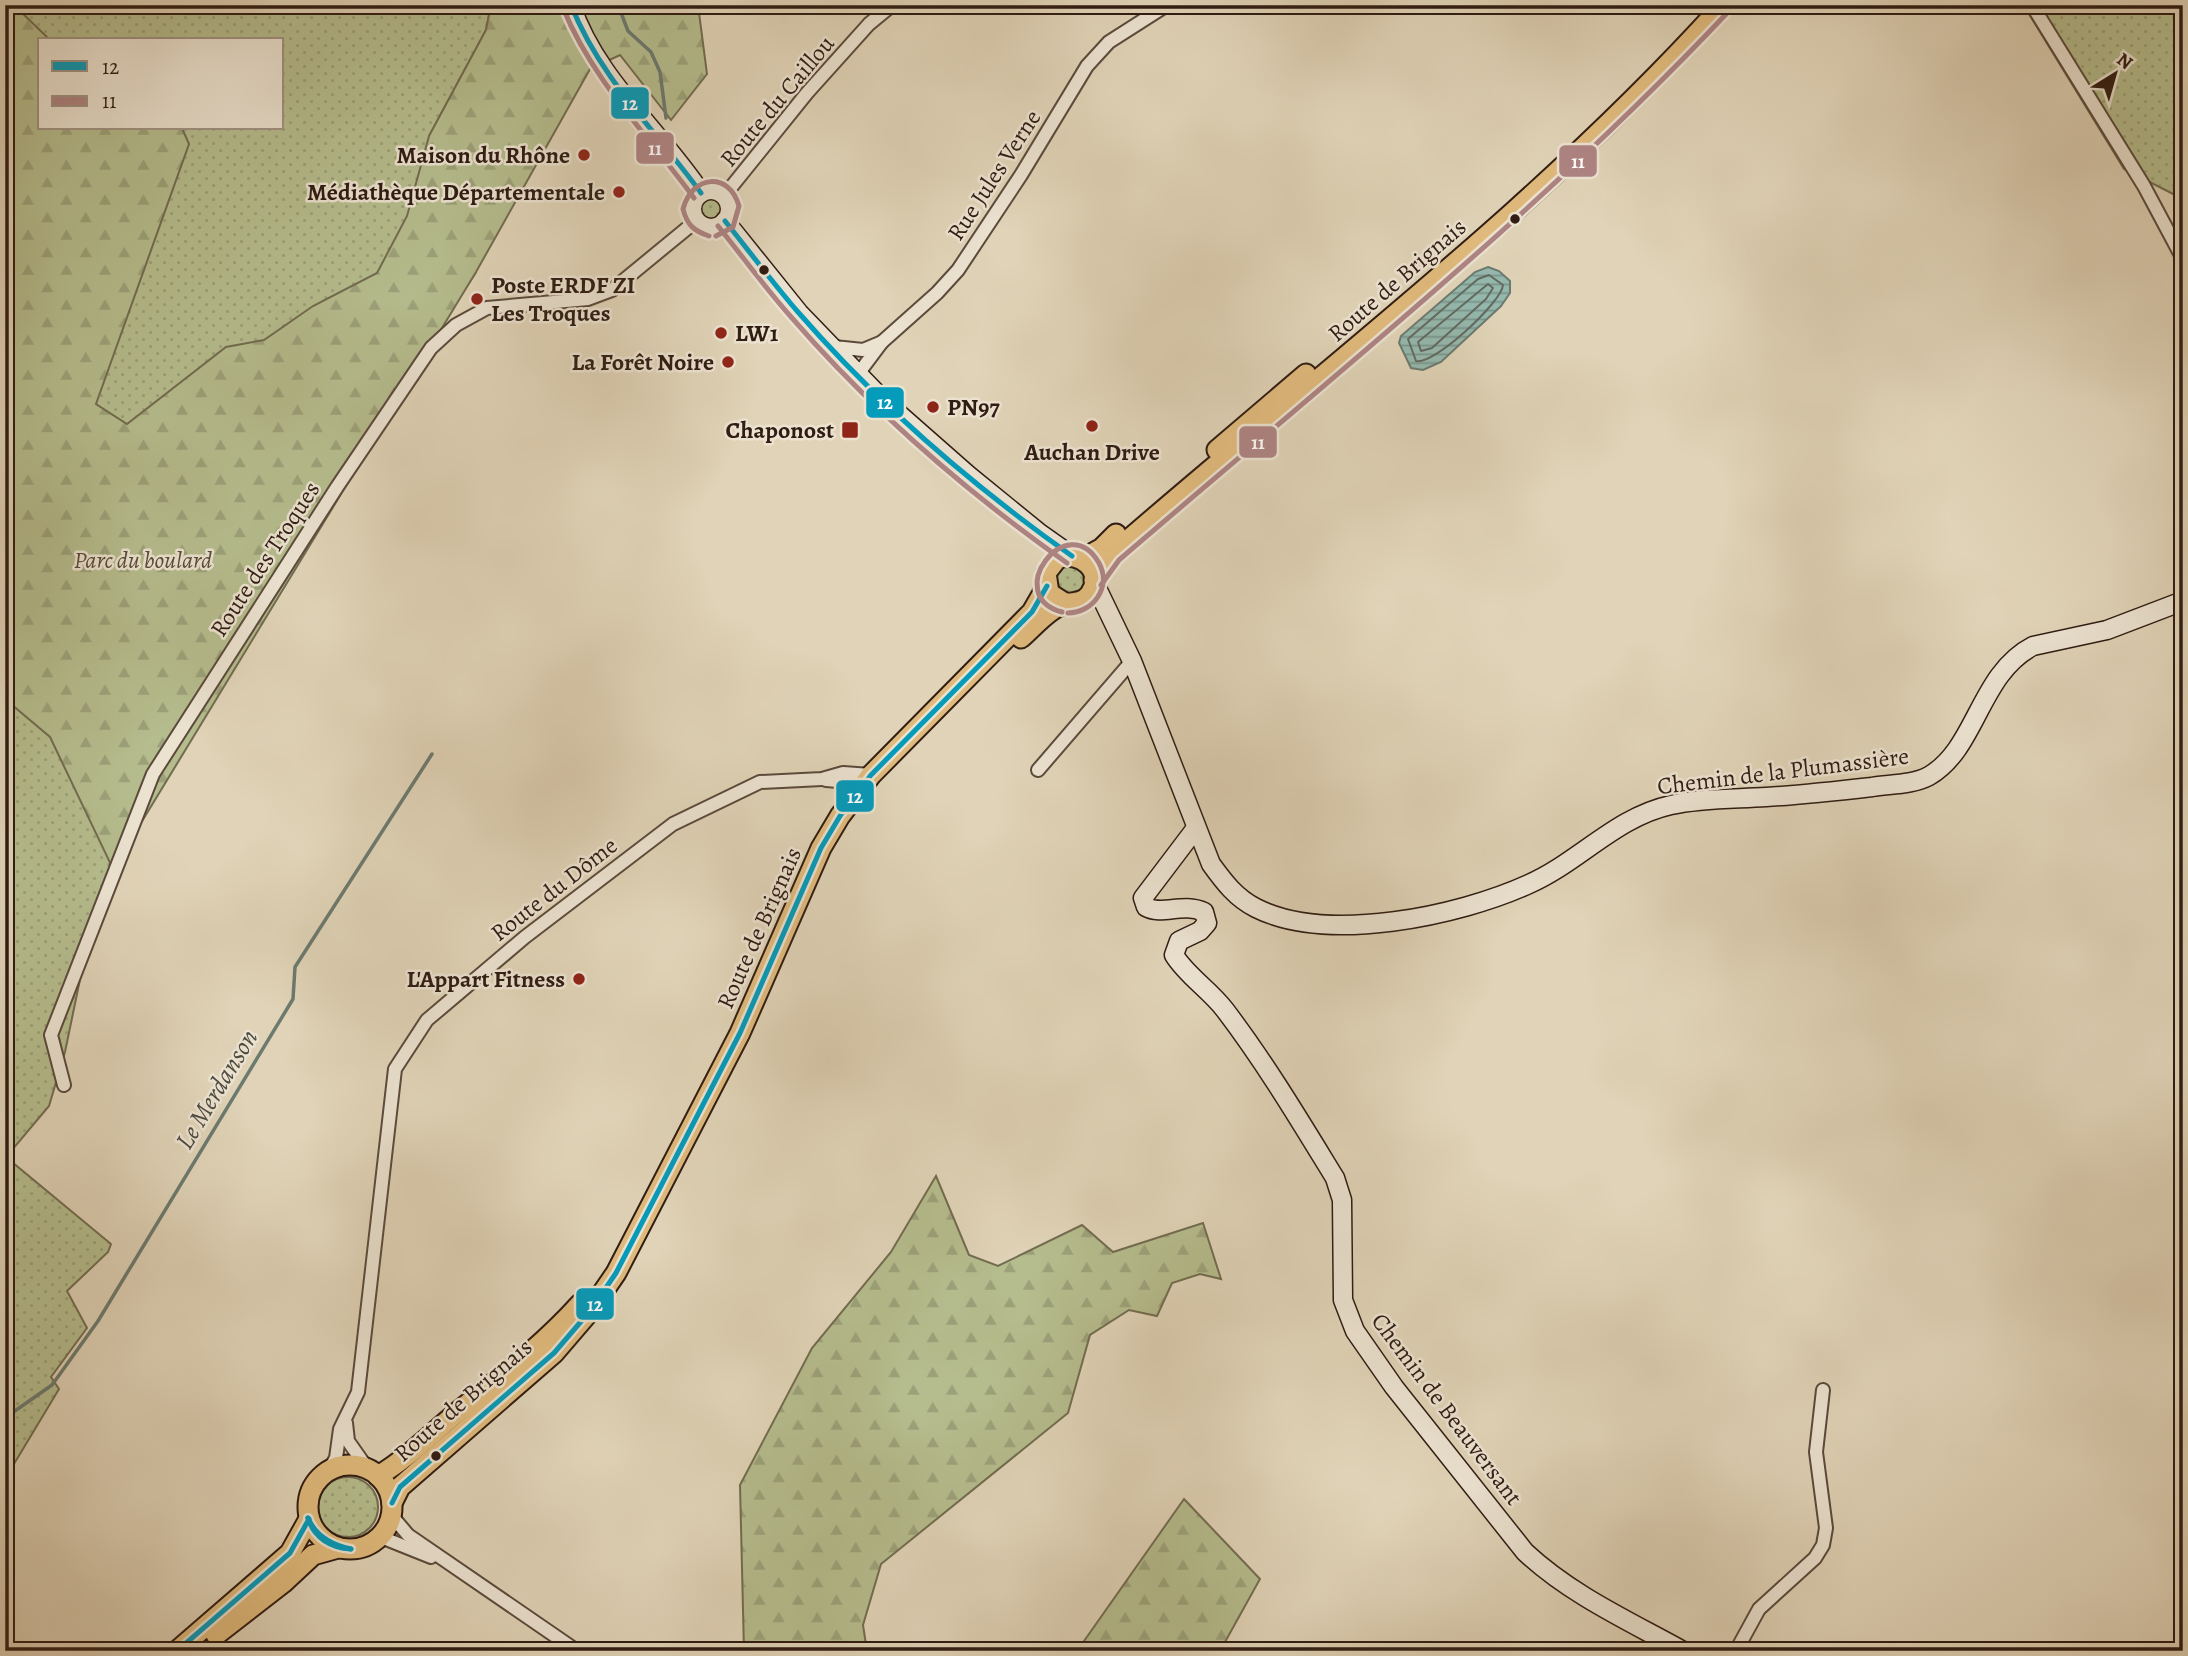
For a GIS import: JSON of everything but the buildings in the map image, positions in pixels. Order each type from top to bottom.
[{"type":"main road","name":"Route de Brignais","points":[[1077,557],[1102,548],[1541,172],[1709,5]]},
{"type":"main road","name":"Route de Brignais","points":[[1094,581],[1112,554],[1262,430],[1585,148],[1723,5]]},
{"type":"main road","points":[[1077,557],[1091,568],[1094,581],[1089,595],[1072,603],[1054,598],[1048,577],[1057,559],[1077,557]]},
{"type":"main road","name":"Route de Brignais","points":[[392,1510],[400,1487],[554,1353],[590,1311],[616,1273],[740,1033],[821,848],[871,775],[971,677],[1031,612],[1048,577]]},
{"type":"main road","name":"Route de Brignais","points":[[971,677],[1072,603]]},
{"type":"main road","name":"Route de Brignais","points":[[373,1472],[398,1464],[543,1343],[579,1305],[636,1231]]},
{"type":"main road","points":[[196,1651],[283,1583],[313,1555],[338,1548],[356,1550],[381,1537],[392,1510],[385,1483],[373,1472],[342,1465],[329,1470],[311,1489],[307,1501],[309,1519],[318,1537],[338,1548]]},
{"type":"main road","points":[[177,1651],[290,1553],[309,1519]]},
{"type":"street","points":[[571,5],[584,36],[606,71],[701,192]]},
{"type":"street","name":"Route du Caillou","points":[[724,196],[828,70],[892,5]]},
{"type":"street","name":"Rue Jules Verne","points":[[858,374],[882,341],[937,293],[958,270],[1021,175],[1087,66],[1109,42],[1167,5]]},
{"type":"street","points":[[2032,5],[2144,186],[2183,259]]},
{"type":"street","points":[[713,190],[724,196],[730,205],[725,221],[712,228],[696,221],[692,209],[701,192],[713,190]]},
{"type":"street","name":"Route des Troques","points":[[64,1085],[51,1035],[153,774],[337,487],[431,348],[456,325],[487,308],[588,299],[612,290],[696,221]]},
{"type":"street","points":[[725,221],[799,313],[858,374],[935,447],[1038,532],[1077,557]]},
{"type":"street","points":[[799,313],[807,330],[865,395],[900,425],[935,447]]},
{"type":"street","points":[[834,347],[863,350],[882,341]]},
{"type":"street","points":[[1038,532],[1048,577]]},
{"type":"street","name":"Chemin de la Plumassière","points":[[1094,581],[1132,661],[1211,864],[1224,882],[1238,897],[1275,917],[1359,926],[1460,908],[1530,884],[1563,866],[1631,818],[1671,805],[1831,791],[1926,778],[1949,758],[1993,683],[2023,652],[2034,646],[2108,630],[2183,601]]},
{"type":"street","points":[[1072,603],[1111,617]]},
{"type":"street","points":[[1038,770],[1132,661]]},
{"type":"street","name":"Route du Dôme","points":[[329,1470],[336,1458],[340,1429],[358,1392],[395,1069],[427,1020],[524,937],[673,824],[761,782],[822,779],[843,773],[871,775]]},
{"type":"street","points":[[822,779],[838,781],[851,801]]},
{"type":"street","name":"Chemin de Beauversant","points":[[1196,828],[1143,898],[1146,907],[1152,911],[1190,906],[1204,912],[1207,923],[1200,931],[1179,941],[1174,955],[1180,965],[1213,994],[1257,1053],[1335,1178],[1342,1200],[1342,1300],[1355,1331],[1394,1387],[1525,1552],[1549,1575],[1579,1594],[1683,1651]]},
{"type":"street","points":[[1735,1651],[1759,1609],[1815,1558],[1824,1545],[1826,1528],[1816,1452],[1823,1390]]},
{"type":"street","points":[[345,1418],[348,1441],[373,1472]]},
{"type":"street","points":[[392,1510],[408,1535],[576,1651]]},
{"type":"street","points":[[381,1537],[454,1566]]},
{"type":"green space","points":[[5,5],[491,5],[486,30],[429,136],[476,272],[153,774],[95,907],[65,1052],[49,1106],[6,1157],[111,1244],[108,1252],[67,1291],[87,1328],[51,1377],[59,1389],[5,1479]]},
{"type":"green space","name":"Parc du boulard","points":[[5,5],[14,5],[48,38],[38,38],[38,130],[183,130],[189,144],[96,404],[127,424],[226,347],[264,340],[313,306],[377,273],[407,216],[429,136],[486,30],[491,5],[698,5],[707,74],[671,120],[620,55],[590,69],[476,272],[113,869],[50,737],[5,699]]},
{"type":"green space","points":[[2041,5],[2183,5],[2183,199],[2124,169],[2029,14]]},
{"type":"green space","points":[[711,197],[721,204],[722,208],[715,218],[711,219],[701,212],[700,208],[707,198]]},
{"type":"green space","points":[[1071,565],[1081,569],[1085,579],[1081,589],[1071,593],[1061,589],[1057,579],[1061,569]]},
{"type":"green space","points":[[936,1176],[969,1255],[998,1266],[1082,1225],[1113,1252],[1203,1223],[1221,1279],[1200,1274],[1172,1283],[1157,1316],[1129,1310],[1090,1335],[1068,1413],[881,1564],[863,1625],[867,1651],[744,1651],[740,1485],[812,1348],[891,1252]]},
{"type":"green space","points":[[348,1477],[369,1486],[378,1507],[369,1528],[348,1537],[327,1528],[318,1507],[327,1486]]},
{"type":"green space","points":[[1184,1499],[1260,1579],[1220,1651],[1077,1651]]},
{"type":"water","points":[[1488,267],[1499,271],[1510,281],[1510,293],[1501,306],[1441,362],[1423,370],[1411,368],[1399,343],[1401,336],[1475,272]]},
{"type":"waterway","points":[[618,5],[628,31],[651,52],[660,72],[666,118]]},
{"type":"waterway","name":"Le Merdanson","points":[[5,1427],[12,1413],[52,1385],[98,1321],[293,999],[295,967],[432,754]]},
{"type":"transit line","name":"12","points":[[571,5],[583,31],[613,80],[701,193]]},
{"type":"transit line","name":"11","points":[[563,8],[575,35],[606,84],[694,198]]},
{"type":"transit line","name":"11","points":[[1101,585],[1119,560],[1432,293],[1584,156],[1729,11]]},
{"type":"transit line","name":"11","points":[[709,236],[692,227],[683,209],[694,189],[711,182],[727,187],[739,206],[733,227],[716,236]]},
{"type":"transit line","name":"12","points":[[725,221],[798,312],[894,411],[963,472],[1072,556]]},
{"type":"transit line","name":"11","points":[[718,226],[792,318],[888,417],[958,479],[1067,563]]},
{"type":"transit line","name":"11","points":[[1062,612],[1045,603],[1038,590],[1038,575],[1046,560],[1057,550],[1071,545],[1086,548],[1099,563],[1103,581],[1098,597],[1092,604],[1085,609],[1068,613]]},
{"type":"transit line","name":"12","points":[[392,1503],[400,1487],[554,1353],[590,1311],[616,1273],[740,1033],[821,848],[840,816],[871,775],[1032,612],[1047,586]]},
{"type":"transit line","name":"12","points":[[308,1518],[315,1530],[325,1539],[351,1549]]},
{"type":"transit line","name":"12","points":[[308,1518],[314,1531],[324,1541],[351,1549]]},
{"type":"transit line","name":"12","points":[[177,1651],[290,1553],[309,1519]]},
{"type":"place","name":"Maison du Rhône","points":[[584,155]]},
{"type":"place","name":"Médiathèque Départementale","points":[[619,192]]},
{"type":"place","name":"Poste ERDF ZI Les Troques","points":[[477,299]]},
{"type":"place","name":"LW1","points":[[721,333]]},
{"type":"place","name":"La Forêt Noire","points":[[728,362]]},
{"type":"place","name":"PN97","points":[[933,407]]},
{"type":"place","name":"Auchan Drive","points":[[1092,426]]},
{"type":"place","name":"Chaponost","points":[[850,430]]},
{"type":"place","name":"L'Appart Fitness","points":[[579,979]]}]
